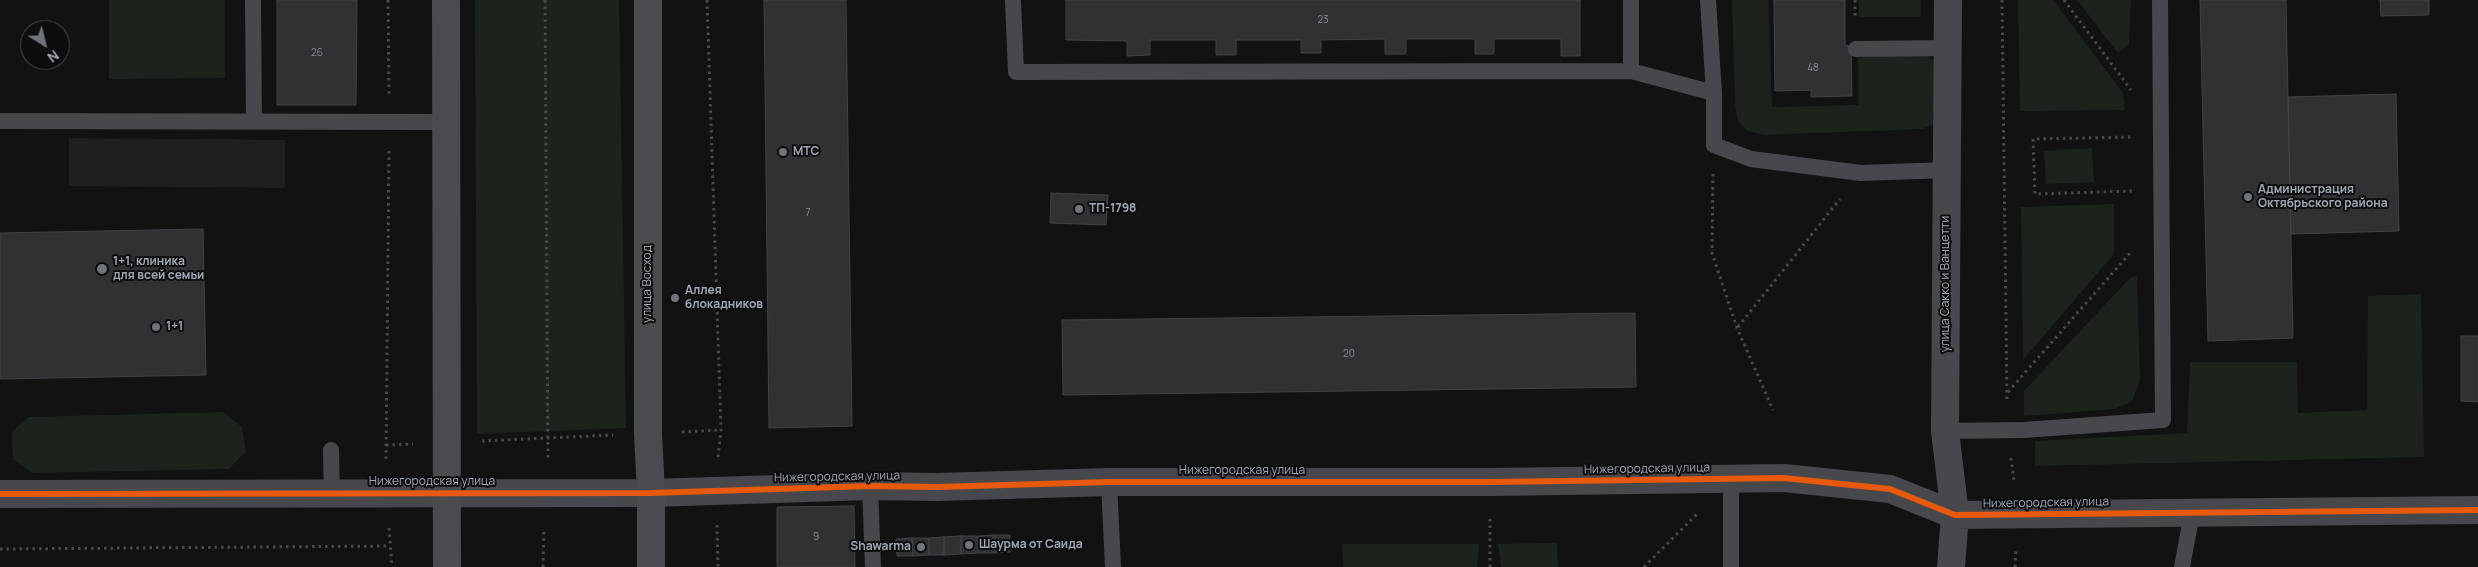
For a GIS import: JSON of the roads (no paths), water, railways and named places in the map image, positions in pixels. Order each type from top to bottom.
[{"type":"main road","points":[[446,0],[448,122],[447,567]]},
{"type":"main road","name":"улица Восход","points":[[648,0],[648,433],[651,493],[651,567]]},
{"type":"street","name":"улица Сакко и Ванцетти","points":[[1948,0],[1945,431],[1955,515],[1952,567]]},
{"type":"street","name":"Нижегородская улица","points":[[0,494],[651,493],[870,486],[937,488],[1109,482],[1491,482],[1784,478],[1890,489],[1955,515],[2478,510]]},
{"type":"lane","points":[[253,0],[254,122]]},
{"type":"lane","points":[[1013,0],[1016,72],[1631,71],[1714,93]]},
{"type":"lane","points":[[1631,0],[1631,71]]},
{"type":"lane","points":[[1708,0],[1714,93],[1714,145],[1751,159],[1861,172],[1947,170]]},
{"type":"lane","points":[[1945,431],[2024,430],[2163,420],[2160,0]]},
{"type":"lane","points":[[1856,49],[1948,48]]},
{"type":"lane","points":[[0,121],[448,122]]},
{"type":"lane","points":[[332,450],[332,494]]},
{"type":"lane","points":[[1731,480],[1731,567]]},
{"type":"lane","points":[[1109,482],[1113,567]]},
{"type":"lane","points":[[870,486],[873,567]]},
{"type":"lane","points":[[2182,567],[2192,513]]},
{"type":"place","name":"МТС","points":[[783,152]]},
{"type":"place","name":"Администрация Октябрьского района","points":[[2248,197]]},
{"type":"place","name":"ТП-1798","points":[[1079,209]]},
{"type":"place","name":"1+1, клиника для всей семьи","points":[[102,269]]},
{"type":"place","name":"Аллея блокадников","points":[[675,298]]},
{"type":"place","name":"1+1","points":[[156,327]]},
{"type":"place","name":"Шаурма от Саида","points":[[969,545]]},
{"type":"place","name":"Shawarma","points":[[921,547]]}]
